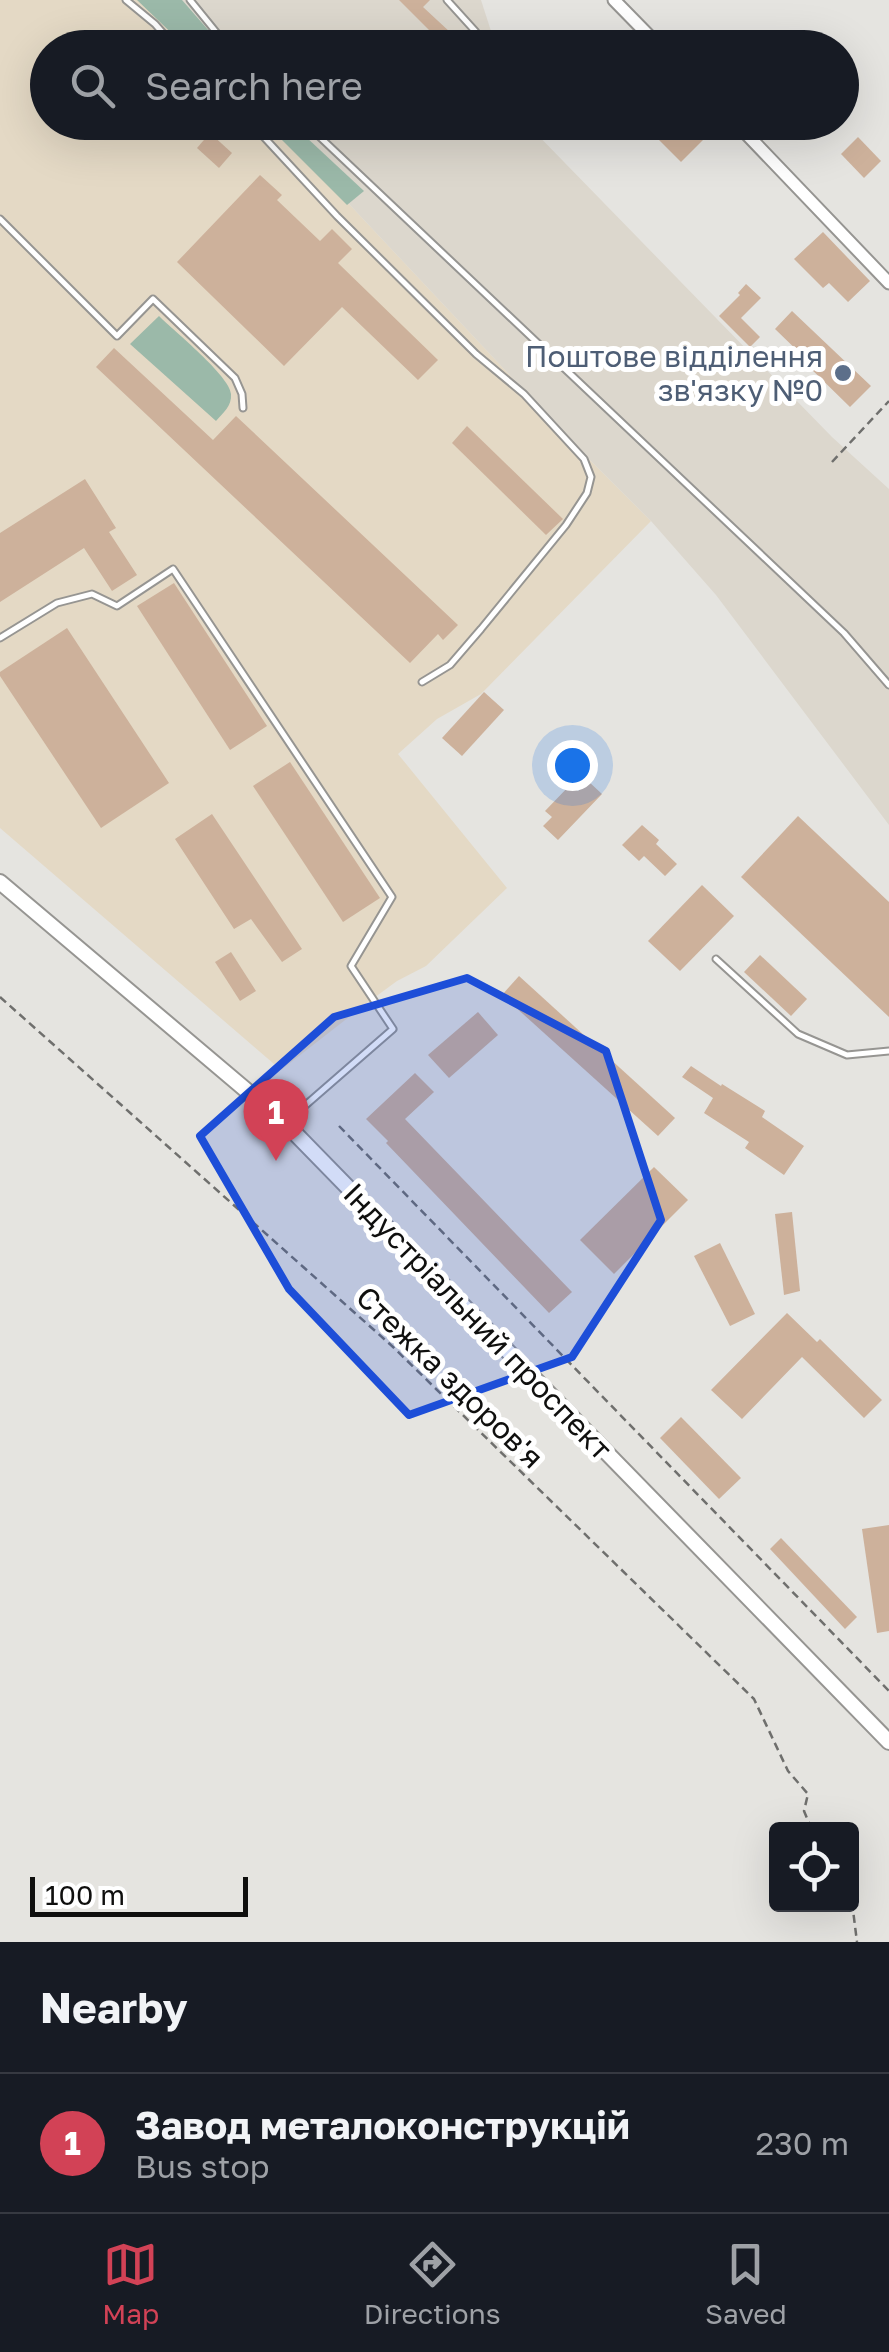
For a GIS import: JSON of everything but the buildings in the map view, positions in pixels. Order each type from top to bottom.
[{"type":"street","points":[[614,0],[643,30]]},
{"type":"street","points":[[752,140],[889,283]]},
{"type":"street","name":"Індустріальний проспект","points":[[0,882],[285,1123],[889,1742]]},
{"type":"lane","points":[[126,0],[160,30]]},
{"type":"lane","points":[[190,0],[214,30]]},
{"type":"lane","points":[[447,0],[474,30]]},
{"type":"lane","points":[[267,140],[476,354],[524,394],[584,459],[591,477],[587,493],[566,525],[481,630],[450,664],[422,682]]},
{"type":"lane","points":[[323,140],[844,633],[889,685]]},
{"type":"lane","points":[[0,219],[117,336],[152,299],[235,378],[243,408]]},
{"type":"lane","points":[[0,638],[57,603],[92,594],[117,606],[173,569],[392,897],[351,966],[394,1028],[285,1123]]},
{"type":"lane","points":[[716,959],[798,1034],[847,1056],[889,1051]]},
{"type":"path","points":[[832,462],[889,401]]},
{"type":"path","name":"Стежка здоров'я","points":[[0,997],[392,1346],[754,1699],[788,1770],[808,1794],[804,1811],[809,1822]]},
{"type":"path","points":[[339,1126],[889,1692]]},
{"type":"path","points":[[853,1912],[857,1942]]},
{"type":"highlighted area","points":[[467,978],[606,1051],[661,1220],[572,1357],[409,1415],[289,1289],[200,1136],[334,1017]]},
{"type":"shaded area","points":[[0,0],[160,0],[187,30],[30,30],[30,140],[289,140],[651,521],[481,694],[437,719],[398,754],[507,888],[426,966],[397,981],[281,1070],[0,828]]},
{"type":"shaded area","points":[[160,0],[481,0],[491,30],[187,30]]},
{"type":"shaded area","points":[[289,140],[543,140],[832,437],[889,489],[889,825],[716,595],[651,521]]},
{"type":"green space","points":[[137,0],[182,0],[208,30],[168,30]]},
{"type":"green space","points":[[282,140],[309,140],[364,191],[347,205]]},
{"type":"green space","points":[[159,316],[212,365],[228,386],[230,402],[216,421],[130,344]]},
{"type":"place","name":"Поштове відділення зв'язку №0","points":[[843,373]]},
{"type":"place","name":"Завод металоконструкцій","points":[[276,1161]]}]
